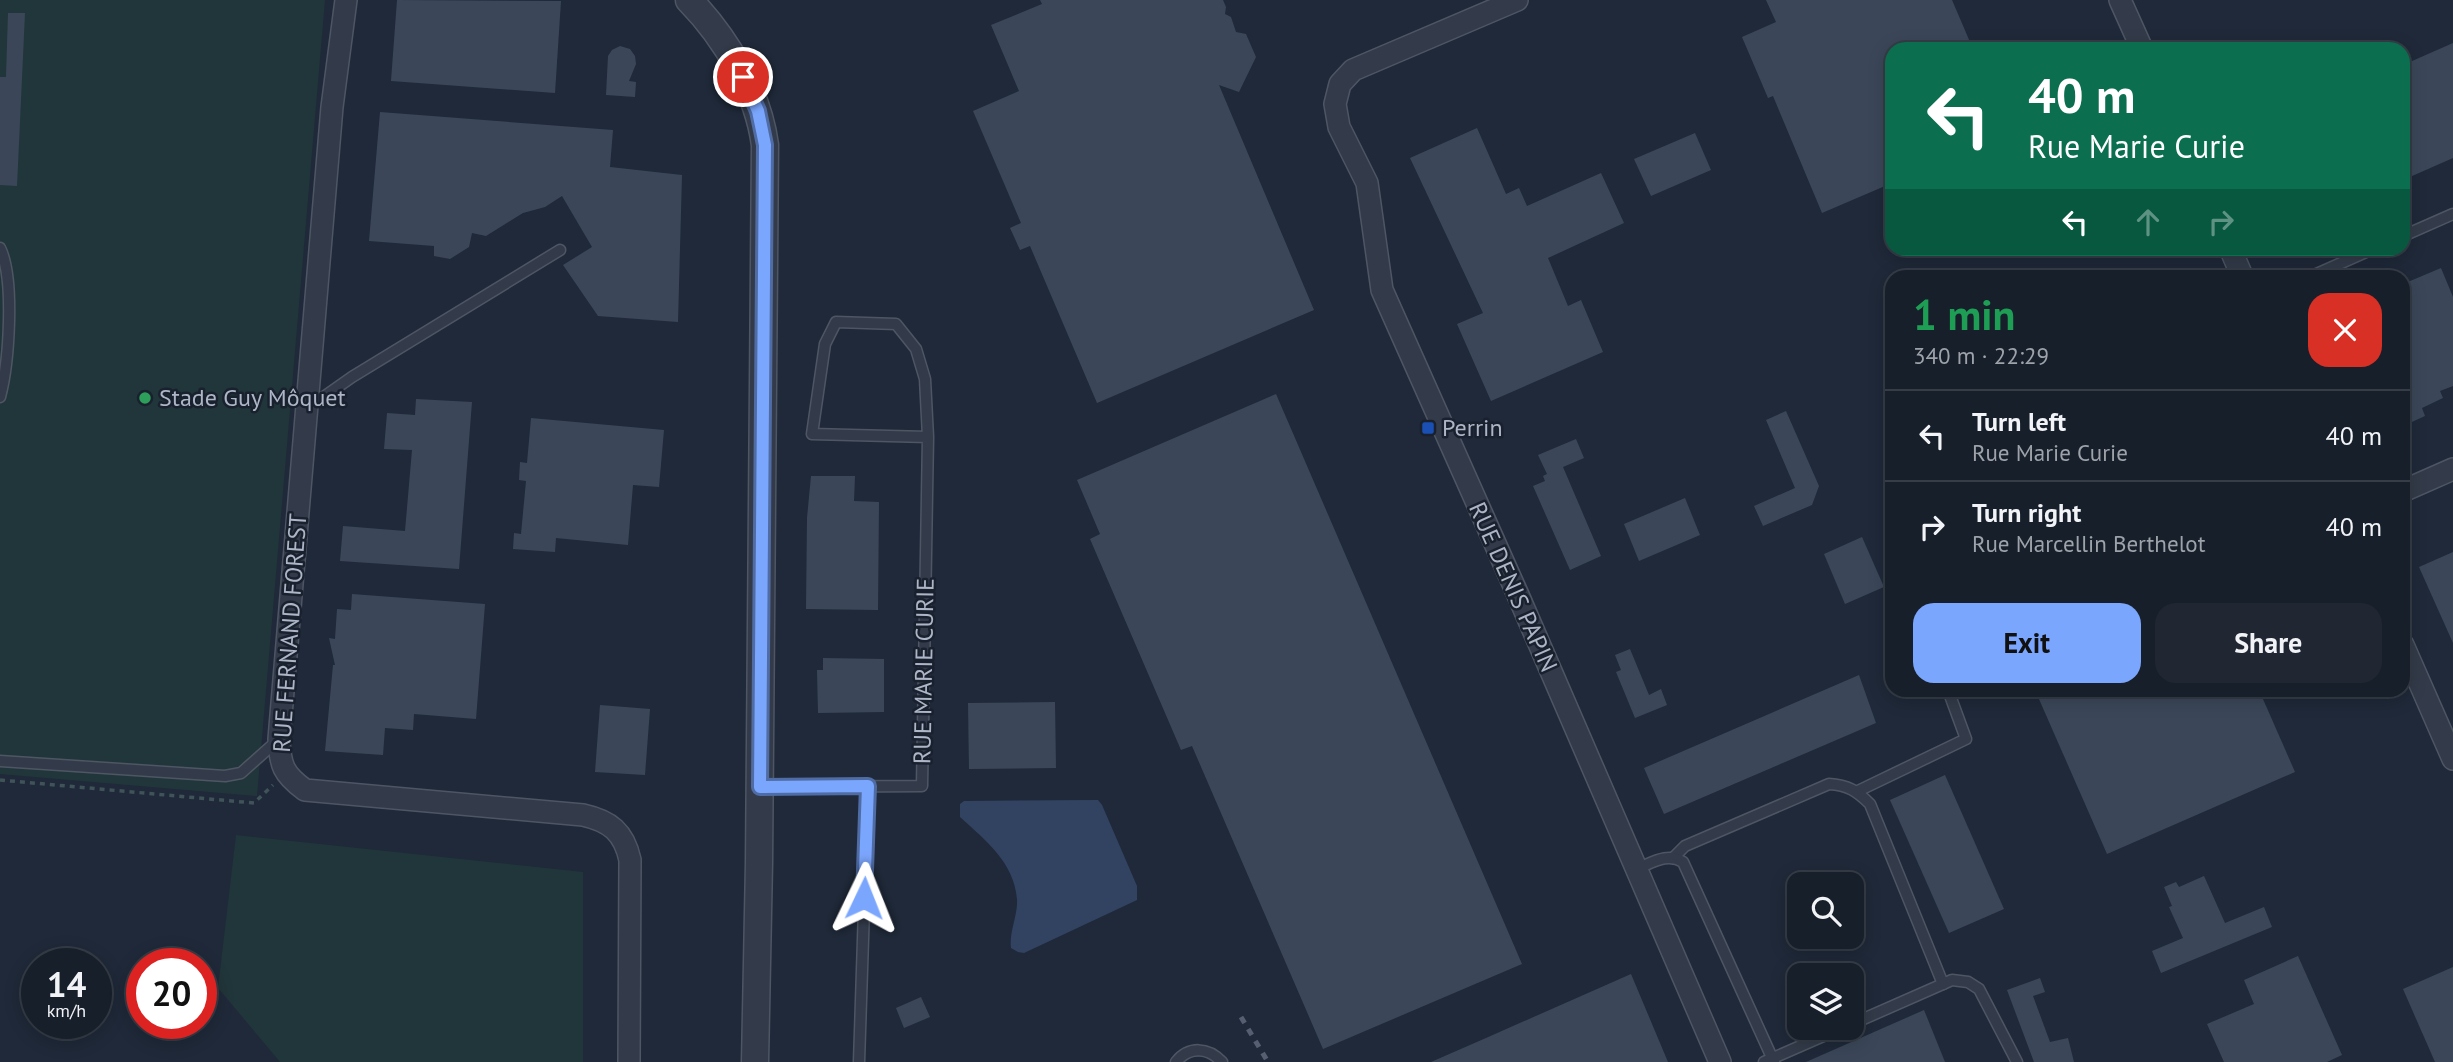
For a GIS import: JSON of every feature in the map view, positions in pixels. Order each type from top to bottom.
[{"type":"street","name":"RUE FERNAND FOREST","points":[[346,0],[332,107],[279,739],[280,758],[286,774],[305,790],[583,815],[611,825],[624,840],[630,860],[629,1062]]},
{"type":"street","points":[[689,0],[708,22],[743,77],[758,111],[765,145],[755,1062]]},
{"type":"street","name":"RUE DENIS PAPIN","points":[[1517,0],[1353,70],[1340,84],[1335,104],[1339,127],[1367,183],[1382,290],[1518,595],[1720,1062]]},
{"type":"street","points":[[2120,0],[2139,42]]},
{"type":"street","points":[[2410,488],[2453,469]]},
{"type":"street","points":[[2410,661],[2453,759]]},
{"type":"lane","points":[[2410,233],[2453,214]]},
{"type":"lane","points":[[0,248],[9,285],[5,378],[0,397]]},
{"type":"lane","points":[[306,410],[352,377],[560,250]]},
{"type":"lane","points":[[2326,270],[2357,256]]},
{"type":"lane","points":[[836,322],[896,324],[916,349],[925,379],[928,437],[812,434],[825,344],[836,322]]},
{"type":"lane","name":"RUE MARIE CURIE","points":[[760,787],[922,786],[928,437]]},
{"type":"lane","points":[[1858,791],[1966,738],[1951,697]]},
{"type":"lane","points":[[0,761],[225,776],[242,773],[279,739]]},
{"type":"lane","points":[[1636,869],[1674,857],[1685,846],[1829,784],[1843,785],[1858,791],[1870,804],[1943,984]]},
{"type":"lane","points":[[859,1062],[868,786]]},
{"type":"lane","points":[[1674,857],[1683,862],[1770,1061],[1816,1040]]},
{"type":"lane","points":[[1864,1019],[1952,980],[1968,982],[1979,989],[2017,1062]]},
{"type":"lane","points":[[1176,1062],[1187,1052],[1196,1050],[1214,1054],[1222,1062]]},
{"type":"path","points":[[0,780],[254,803],[286,774]]},
{"type":"green space","name":"Stade Guy Môquet","points":[[0,0],[325,0],[257,796],[0,774]]},
{"type":"green space","points":[[236,835],[583,872],[583,1062],[280,1062],[218,988]]},
{"type":"water","points":[[1098,800],[1137,886],[1137,900],[1024,953],[1018,952],[1011,948],[1017,899],[1015,886],[997,853],[960,817],[960,804],[964,801]]},
{"type":"building","points":[[397,0],[561,1],[555,93],[391,81]]},
{"type":"building","points":[[1040,0],[1223,0],[1225,14],[1231,17],[1236,32],[1246,34],[1256,57],[1239,92],[1219,85],[1314,310],[1097,403],[1030,246],[1020,250],[1010,228],[1021,223],[973,111],[1019,91],[991,25],[1042,4]]},
{"type":"building","points":[[1766,0],[1952,0],[1970,42],[1885,42],[1885,186],[1822,213],[1773,96],[1768,98],[1742,37],[1776,22]]},
{"type":"building","points":[[8,13],[25,13],[17,186],[0,185],[0,77],[6,77]]},
{"type":"building","points":[[2453,43],[2453,158],[2410,177],[2410,62]]},
{"type":"building","points":[[620,46],[630,49],[635,56],[636,64],[629,81],[636,82],[635,97],[606,95],[608,56]]},
{"type":"building","points":[[380,112],[613,130],[610,167],[682,175],[678,322],[598,316],[563,265],[592,247],[562,196],[545,207],[523,213],[486,236],[472,233],[469,247],[450,259],[434,256],[434,246],[369,241]]},
{"type":"building","points":[[1477,128],[1506,194],[1519,188],[1527,206],[1601,173],[1624,223],[1548,258],[1568,306],[1581,300],[1603,352],[1491,401],[1457,324],[1483,313],[1410,158]]},
{"type":"building","points":[[1695,133],[1711,170],[1651,196],[1634,159]]},
{"type":"building","points":[[2441,268],[2453,297],[2453,386],[2440,391],[2443,398],[2422,408],[2425,416],[2410,423],[2410,281]]},
{"type":"building","points":[[1276,394],[1522,964],[1323,1049],[1192,746],[1181,750],[1090,539],[1100,534],[1077,480]]},
{"type":"building","points":[[416,399],[472,402],[459,569],[340,561],[343,526],[405,531],[412,450],[384,449],[387,413],[415,415]]},
{"type":"building","points":[[1786,411],[1819,486],[1812,505],[1763,526],[1754,506],[1795,488],[1766,420]]},
{"type":"building","points":[[531,418],[664,430],[659,487],[633,485],[628,545],[556,538],[555,552],[513,549],[514,533],[521,534],[526,481],[519,480],[520,462],[527,463]]},
{"type":"building","points":[[1576,439],[1584,458],[1563,467],[1601,556],[1570,570],[1533,486],[1545,481],[1543,476],[1547,474],[1538,455]]},
{"type":"building","points":[[811,476],[855,476],[854,501],[879,502],[878,610],[806,609],[807,518]]},
{"type":"building","points":[[1685,498],[1700,535],[1639,561],[1624,524]]},
{"type":"building","points":[[1862,537],[1884,587],[1845,604],[1824,554]]},
{"type":"building","points":[[2453,552],[2453,643],[2419,567]]},
{"type":"building","points":[[352,594],[485,604],[476,719],[414,714],[413,730],[385,728],[383,755],[325,751],[335,665],[329,638],[335,639],[337,609],[351,610]]},
{"type":"building","points":[[1630,649],[1649,695],[1661,689],[1667,705],[1635,718],[1616,672],[1621,670],[1615,655]]},
{"type":"building","points":[[823,658],[884,659],[884,712],[818,713],[817,670],[823,670]]},
{"type":"building","points":[[1859,675],[1876,723],[1664,814],[1644,768]]},
{"type":"building","points":[[2038,697],[2262,697],[2295,772],[2107,854]]},
{"type":"building","points":[[1055,702],[1056,768],[969,769],[968,703]]},
{"type":"building","points":[[600,705],[650,709],[645,775],[595,772]]},
{"type":"building","points":[[1945,775],[2004,909],[1949,933],[1890,800]]},
{"type":"building","points":[[2204,876],[2225,923],[2264,907],[2272,927],[2161,973],[2152,951],[2183,938],[2169,907],[2172,906],[2164,887],[2176,882],[2179,887]]},
{"type":"building","points":[[2298,956],[2342,1055],[2327,1062],[2224,1062],[2207,1024],[2254,1004],[2244,980]]},
{"type":"building","points":[[2453,967],[2453,1062],[2435,1062],[2403,989]]},
{"type":"building","points":[[1631,974],[1668,1062],[1431,1062],[1486,1038]]},
{"type":"building","points":[[2040,978],[2045,992],[2033,996],[2050,1042],[2068,1038],[2074,1062],[2034,1062],[2007,990]]},
{"type":"building","points":[[921,997],[930,1017],[904,1028],[896,1008]]},
{"type":"building","points":[[1924,1010],[1945,1062],[1806,1062],[1856,1040],[1864,1040],[1864,1036]]},
{"type":"railway","points":[[1241,1017],[1268,1062]]},
{"type":"place","name":"Stade Guy Môquet","points":[[145,398]]},
{"type":"place","name":"Perrin","points":[[1428,428]]},
{"type":"route","points":[[743,77],[758,111],[765,145],[760,787],[868,786],[864,898]]}]
